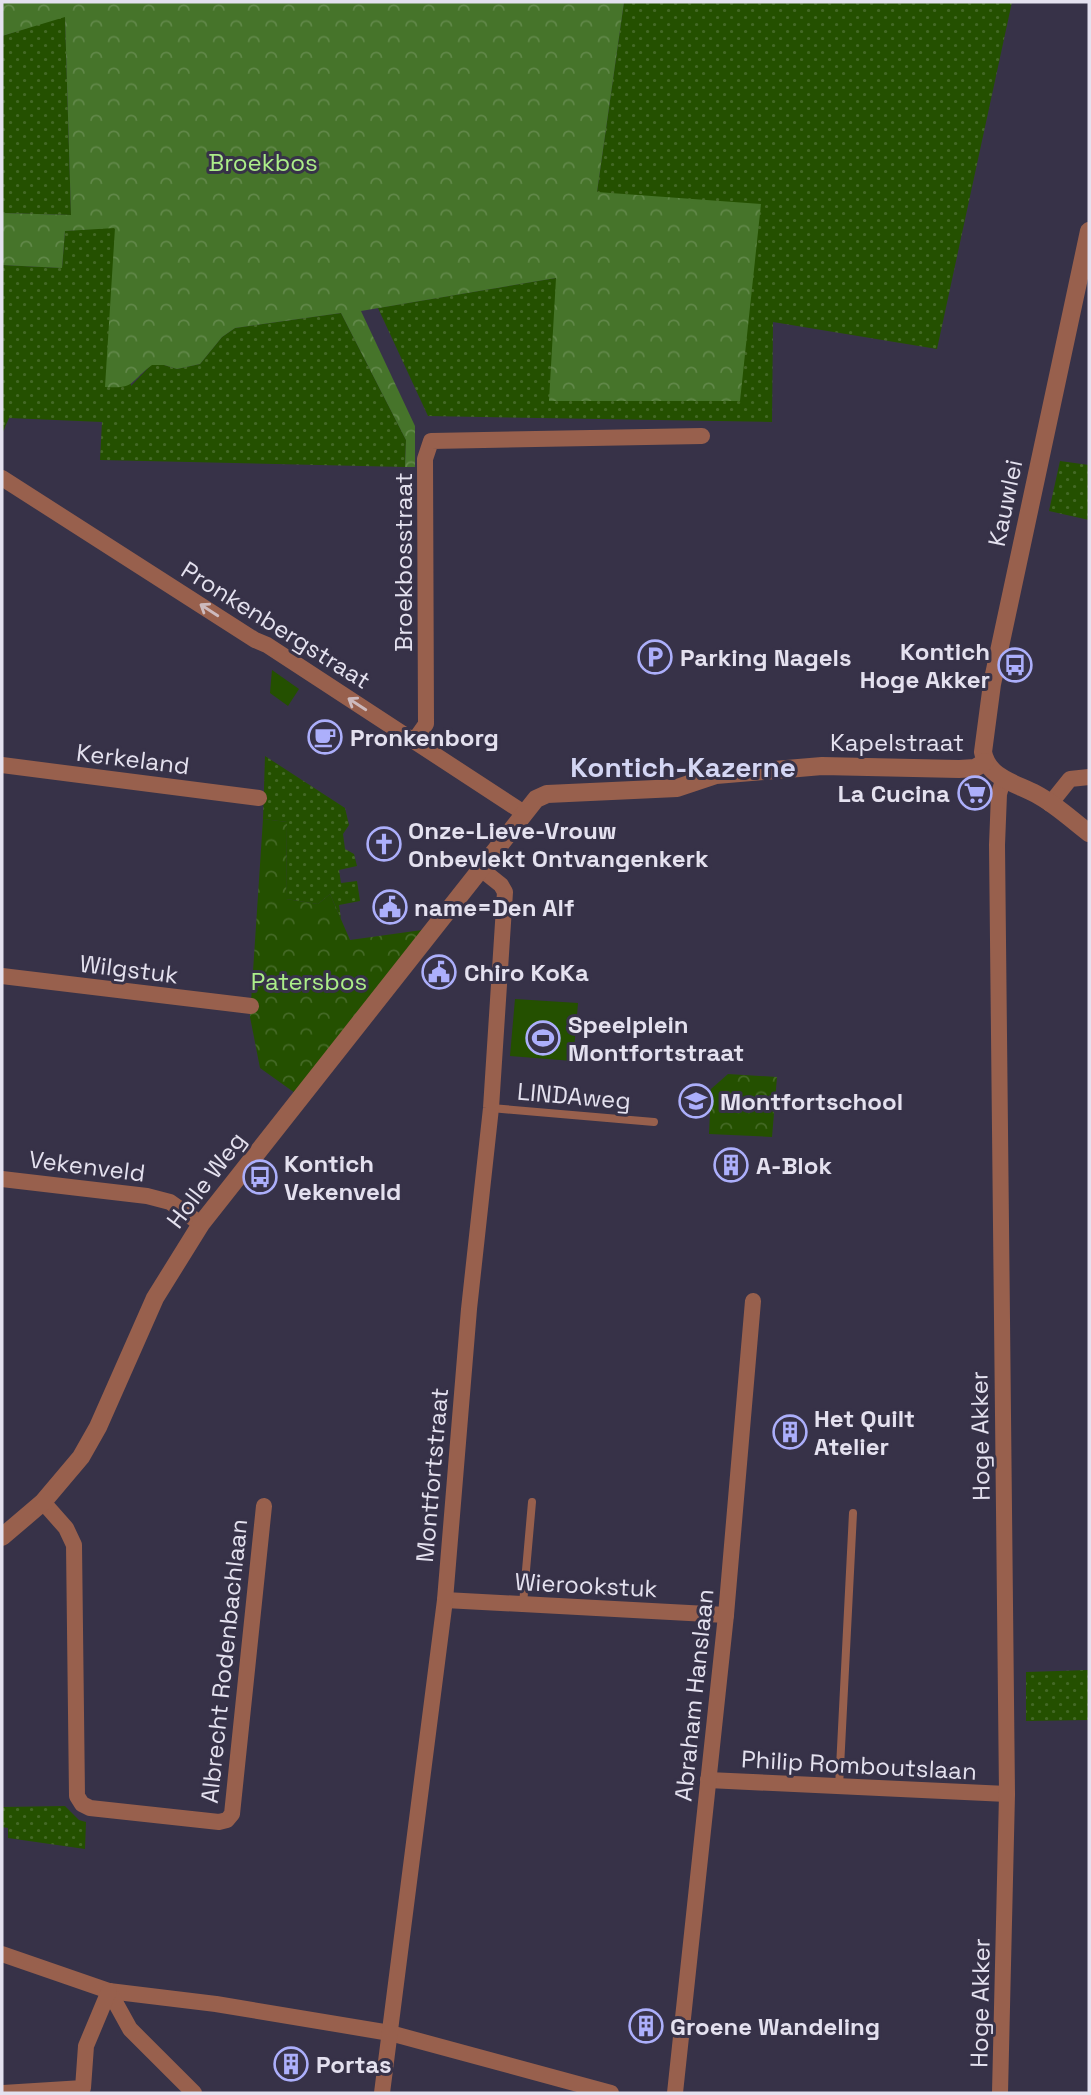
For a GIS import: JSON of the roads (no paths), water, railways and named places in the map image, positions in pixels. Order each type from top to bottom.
[{"type":"street","name":"Kauwlei","points":[[985,762],[983,744],[992,684],[1089,231]]},
{"type":"street","name":"Broekbosstraat","points":[[414,741],[426,724],[425,459],[431,441],[702,436]]},
{"type":"street","name":"Pronkenbergstraat","points":[[2,478],[524,813]]},
{"type":"street","points":[[985,762],[1003,780],[1036,794],[1089,833]]},
{"type":"street","name":"Kapelstraat","points":[[481,869],[524,813],[542,795],[677,789],[716,775],[822,766],[959,769],[975,768],[985,762]]},
{"type":"street","name":"Kerkeland","points":[[2,765],[259,798]]},
{"type":"street","points":[[1050,804],[1067,781],[1083,777]]},
{"type":"street","name":"Hoge Akker","points":[[1000,2093],[1007,1794],[997,845],[999,794],[1003,780]]},
{"type":"street","name":"Montfortstraat","points":[[382,2093],[444,1600],[469,1309],[491,1108],[505,892],[501,885],[481,869]]},
{"type":"street","name":"Holle Weg","points":[[2,1537],[43,1502],[89,1443],[155,1298],[201,1224],[481,869]]},
{"type":"street","name":"Wilgstuk","points":[[2,976],[251,1006]]},
{"type":"street","name":"Vekenveld","points":[[2,1179],[167,1200],[201,1224]]},
{"type":"street","name":"Abraham Hanslaan","points":[[675,2093],[726,1615],[753,1301]]},
{"type":"street","name":"Albrecht Rodenbachlaan","points":[[43,1502],[66,1528],[74,1545],[79,1801],[90,1808],[219,1822],[227,1820],[232,1814],[264,1506]]},
{"type":"street","name":"Wierookstuk","points":[[444,1600],[726,1615]]},
{"type":"street","name":"Philip Romboutslaan","points":[[708,1780],[1007,1794]]},
{"type":"street","points":[[2,1954],[109,1991],[216,2004],[390,2034],[611,2093]]},
{"type":"street","points":[[3,2093],[83,2088],[86,2046],[109,1991]]},
{"type":"street","points":[[109,1991],[130,2029],[194,2093]]},
{"type":"lane","name":"LINDAweg","points":[[491,1108],[654,1122]]},
{"type":"lane","points":[[523,1604],[532,1502]]},
{"type":"lane","points":[[839,1787],[853,1513]]},
{"type":"place","name":"Parking Nagels","points":[[655,657]]},
{"type":"place","name":"Kontich Hoge Akker","points":[[1015,665]]},
{"type":"place","name":"Pronkenborg","points":[[325,737]]},
{"type":"place","name":"La Cucina","points":[[975,793]]},
{"type":"place","name":"Onze-Lieve-Vrouw Onbevlekt Ontvangenkerk","points":[[384,844]]},
{"type":"place","name":"name=Den Alf","points":[[390,907]]},
{"type":"place","name":"Chiro KoKa","points":[[439,972]]},
{"type":"place","name":"Speelplein Montfortstraat","points":[[543,1038]]},
{"type":"place","name":"Montfortschool","points":[[696,1101]]},
{"type":"place","name":"A-Blok","points":[[731,1165]]},
{"type":"place","name":"Kontich Vekenveld","points":[[260,1177]]},
{"type":"place","name":"Het Quilt Atelier","points":[[790,1432]]},
{"type":"place","name":"Groene Wandeling","points":[[646,2026]]},
{"type":"place","name":"Portas","points":[[291,2064]]},
{"type":"district","name":"Kontich-Kazerne","points":[[683,767]]},
{"type":"park label","name":"Broekbos","points":[[263,162]]},
{"type":"park label","name":"Patersbos","points":[[309,981]]}]
